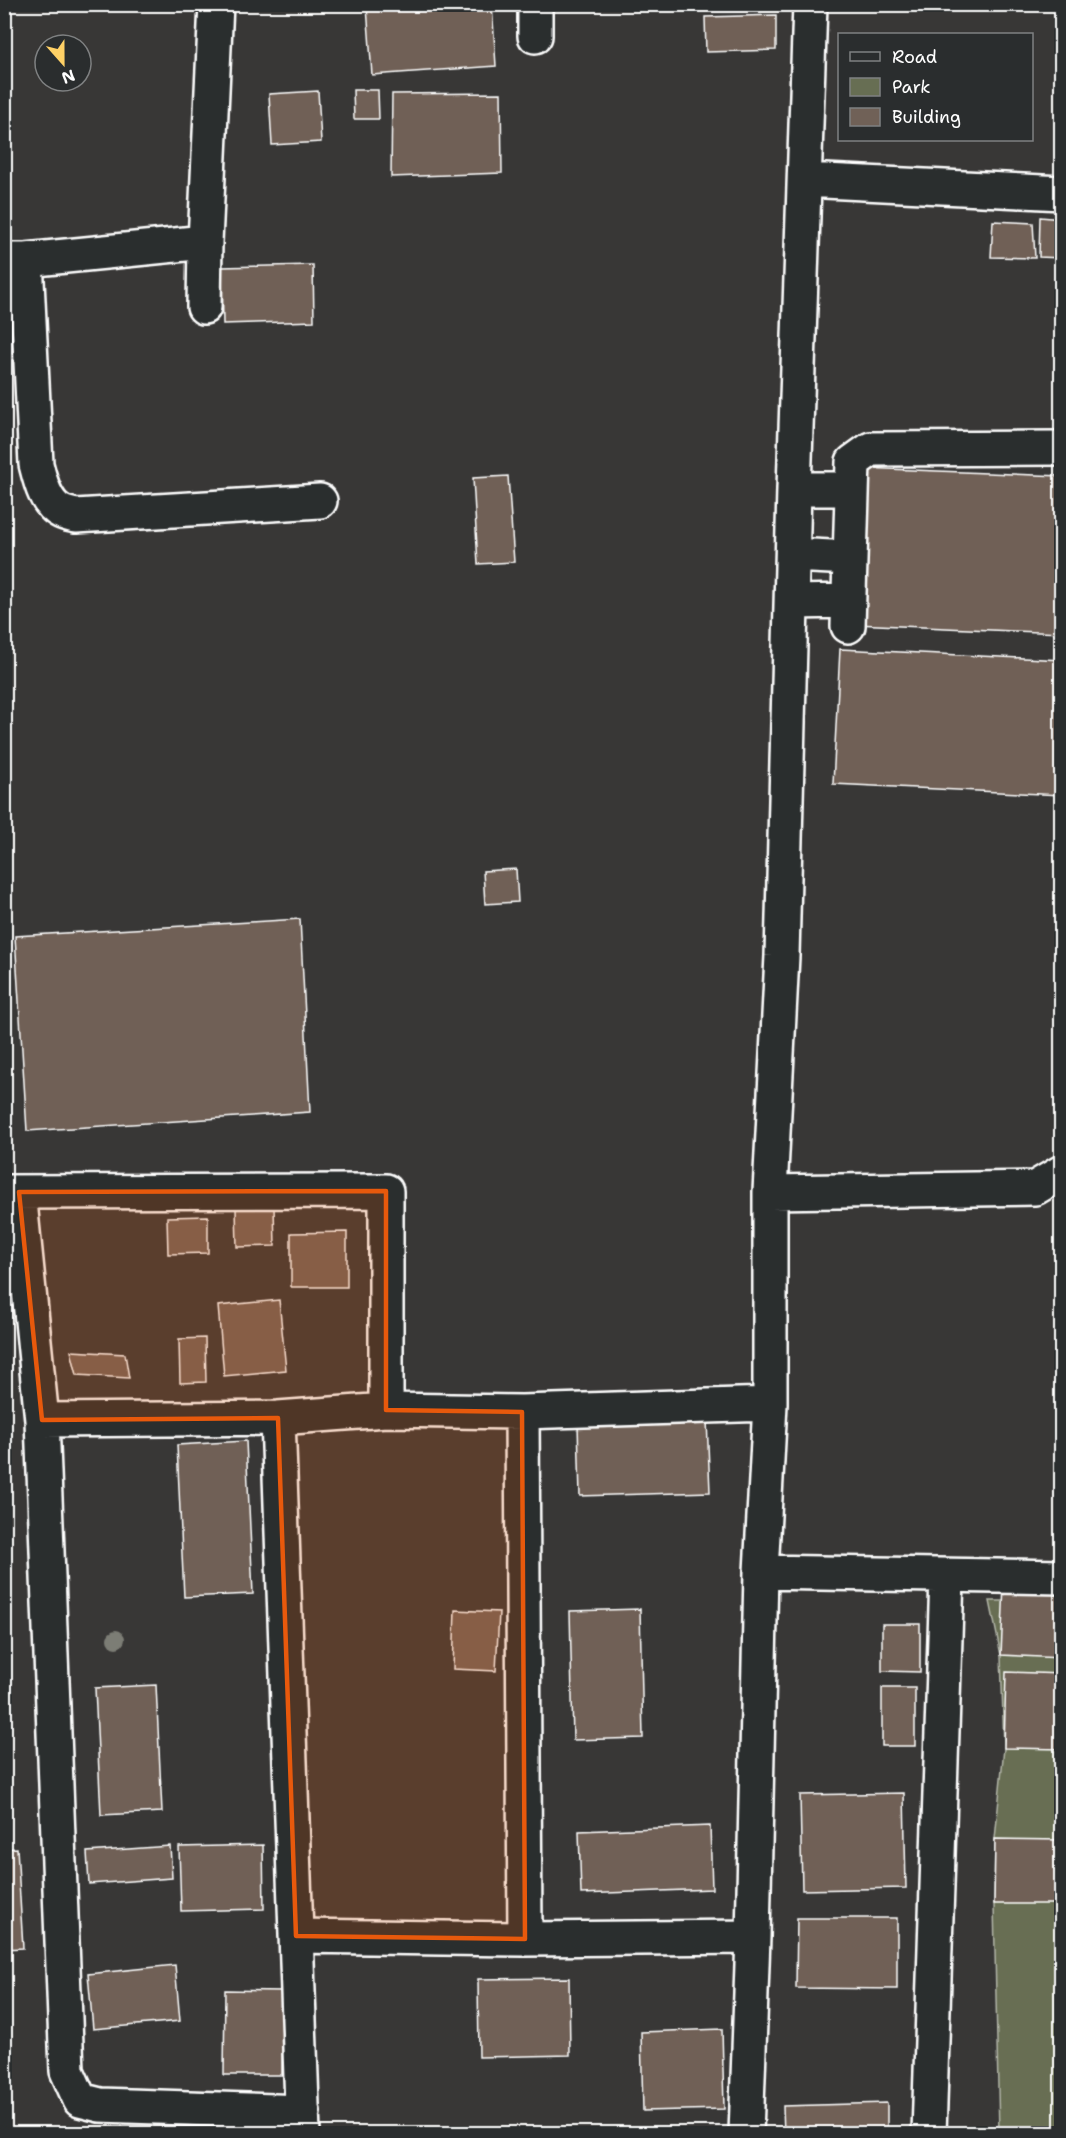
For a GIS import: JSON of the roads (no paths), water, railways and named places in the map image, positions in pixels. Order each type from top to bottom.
[{"type":"street","points":[[204,307],[216,4]]},
{"type":"street","points":[[746,2133],[761,1572],[770,1404],[770,1192],[782,956],[810,4]]},
{"type":"street","points":[[805,180],[1062,192]]},
{"type":"street","points":[[205,242],[15,260],[36,464],[40,483],[48,498],[60,511],[76,516],[320,501]]},
{"type":"street","points":[[792,602],[848,614],[854,462],[871,449],[1062,448]]},
{"type":"street","points":[[794,489],[852,489]]},
{"type":"street","points":[[793,555],[850,558]]},
{"type":"street","points":[[770,1192],[1035,1188],[1062,1172]]},
{"type":"street","points":[[278,1418],[303,2123],[100,2105],[80,2100],[67,2071],[42,1420],[12,1192],[386,1191],[386,1410]]},
{"type":"street","points":[[42,1420],[278,1418],[386,1410],[522,1412],[770,1404]]},
{"type":"street","points":[[522,1412],[525,1939]]},
{"type":"street","points":[[761,1572],[1062,1576]]},
{"type":"street","points":[[929,2133],[948,1576]]},
{"type":"street","points":[[296,1936],[525,1939],[753,1937]]}]
